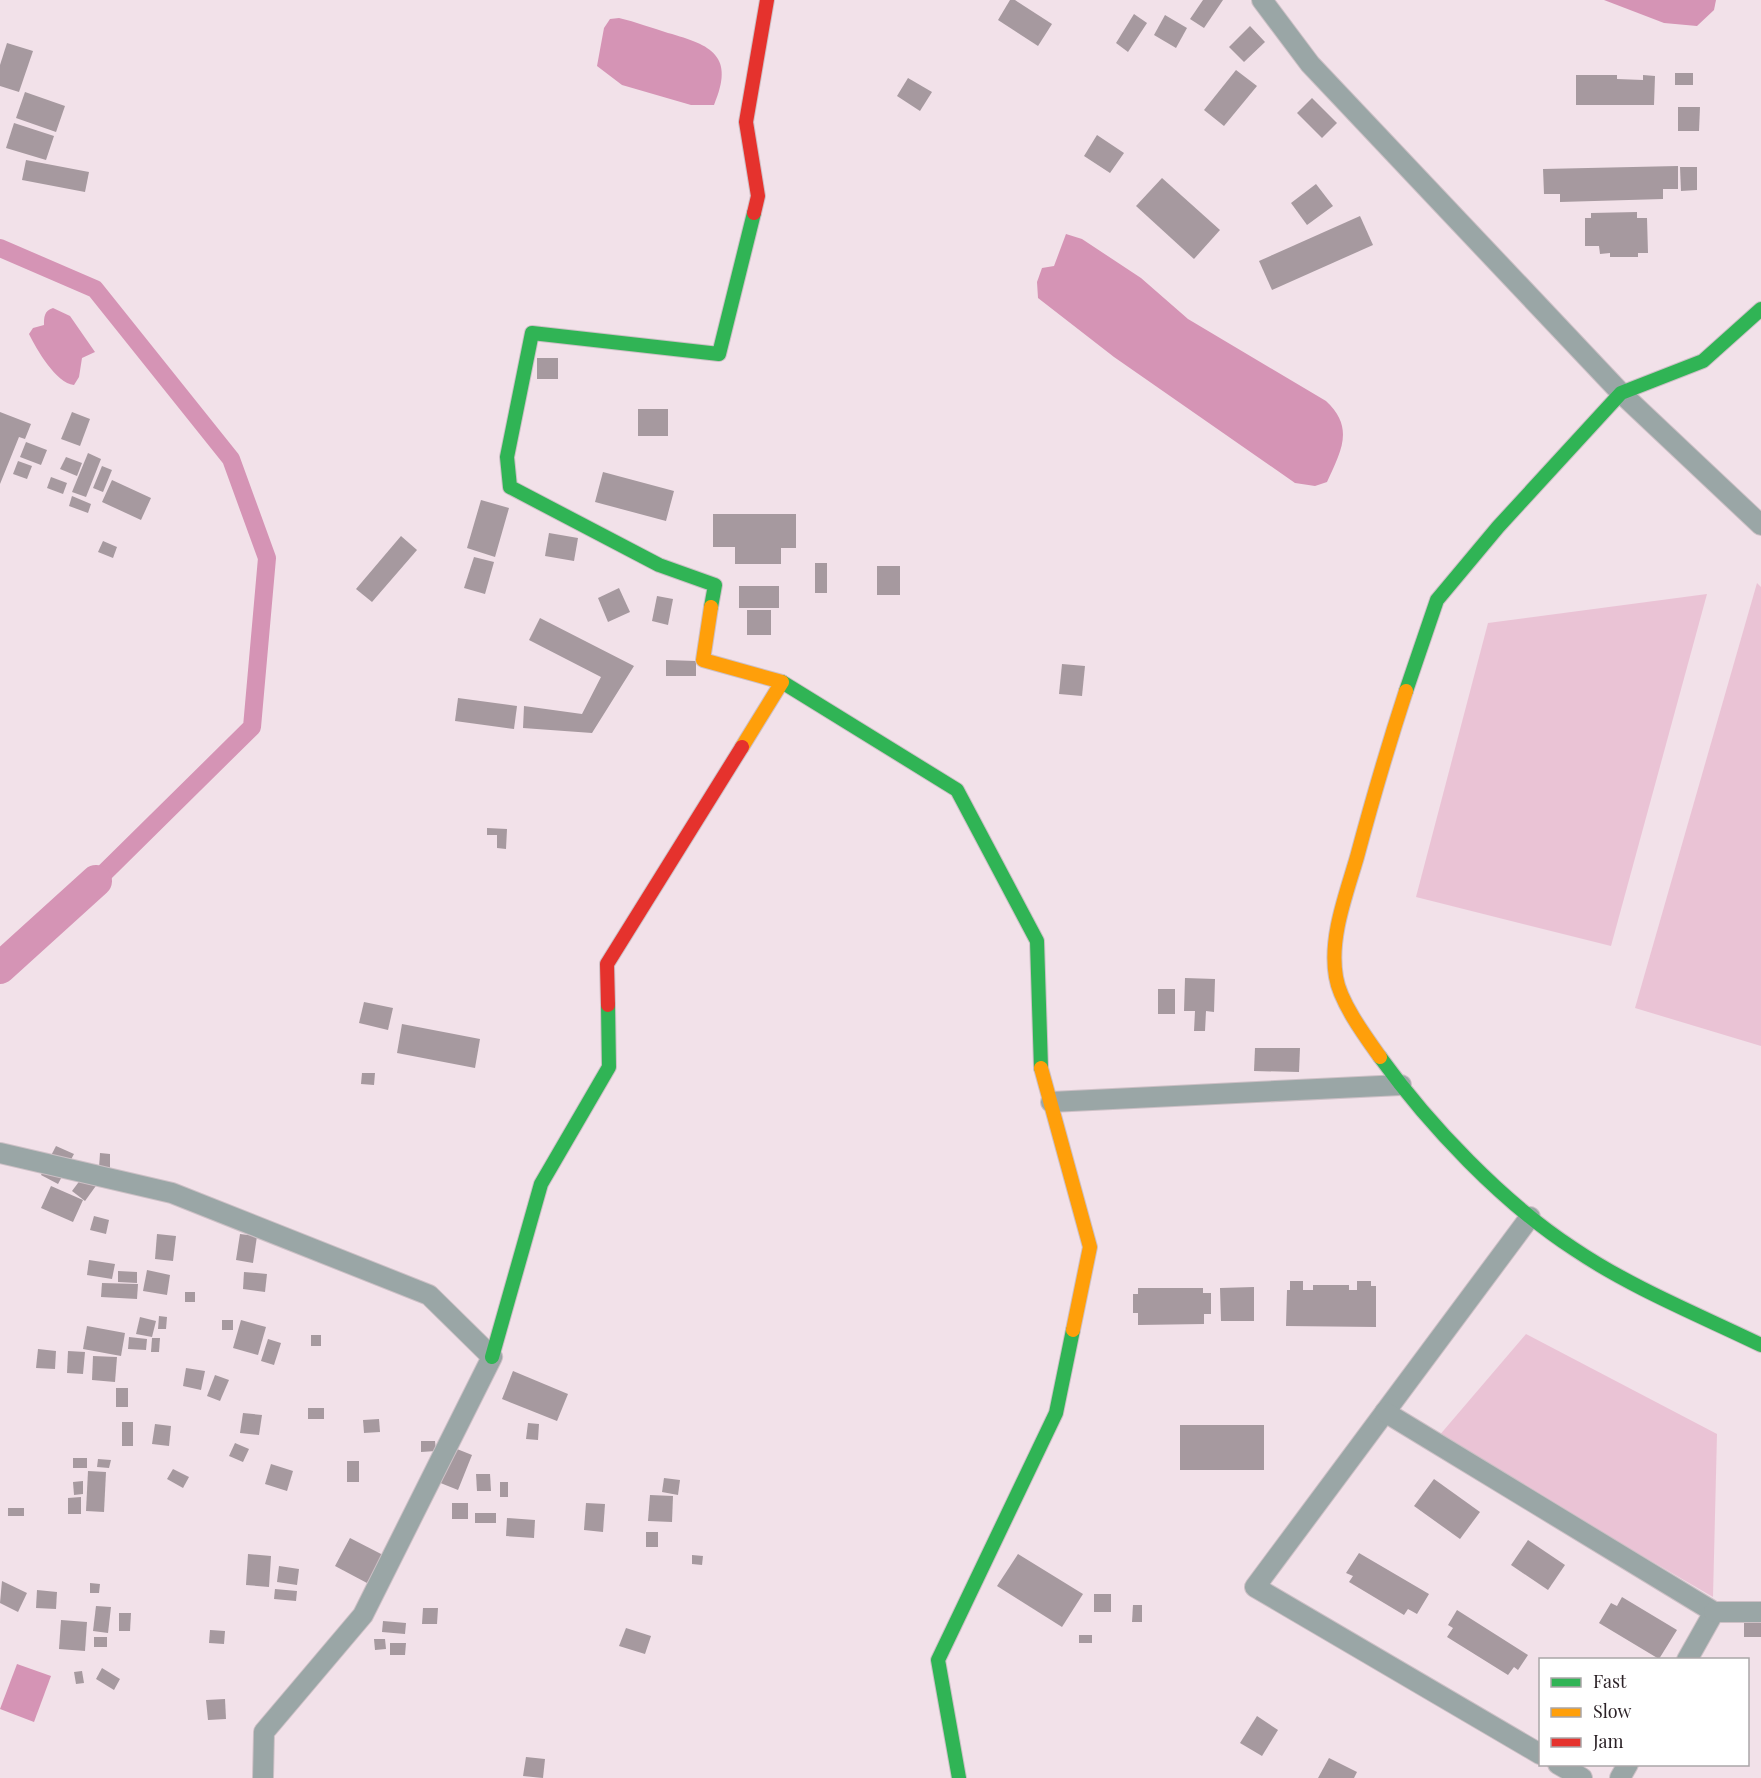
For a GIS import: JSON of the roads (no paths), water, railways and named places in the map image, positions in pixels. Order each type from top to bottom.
[{"type":"street","points":[[767,0],[746,122],[758,196],[719,354],[532,333],[507,457],[510,487],[659,565],[715,585],[703,660],[782,682],[957,790],[1037,941],[1040,1065],[1090,1247],[1056,1413],[938,1660],[959,1778]]},
{"type":"street","points":[[1262,0],[1310,64],[1621,393],[1761,525]]},
{"type":"street","points":[[1761,309],[1703,361],[1621,393],[1498,527],[1437,600],[1386,755],[1339,921],[1334,960],[1336,980],[1357,1023],[1401,1085],[1493,1185],[1530,1217],[1573,1249],[1622,1277],[1761,1345]]},
{"type":"street","points":[[263,1778],[264,1732],[363,1615],[492,1357],[541,1184],[609,1067],[607,964],[782,682]]},
{"type":"street","points":[[1051,1102],[1401,1085]]},
{"type":"street","points":[[0,1153],[172,1193],[429,1295],[492,1357]]},
{"type":"street","points":[[1530,1217],[1255,1587],[1539,1753]]},
{"type":"street","points":[[1385,1412],[1714,1612],[1761,1612]]},
{"type":"street","points":[[1688,1658],[1714,1612]]},
{"type":"street","points":[[1561,1766],[1581,1778]]},
{"type":"waterway","points":[[0,248],[95,289],[231,459],[267,558],[252,727],[96,881]]},
{"type":"waterway","points":[[0,968],[96,881]]}]
